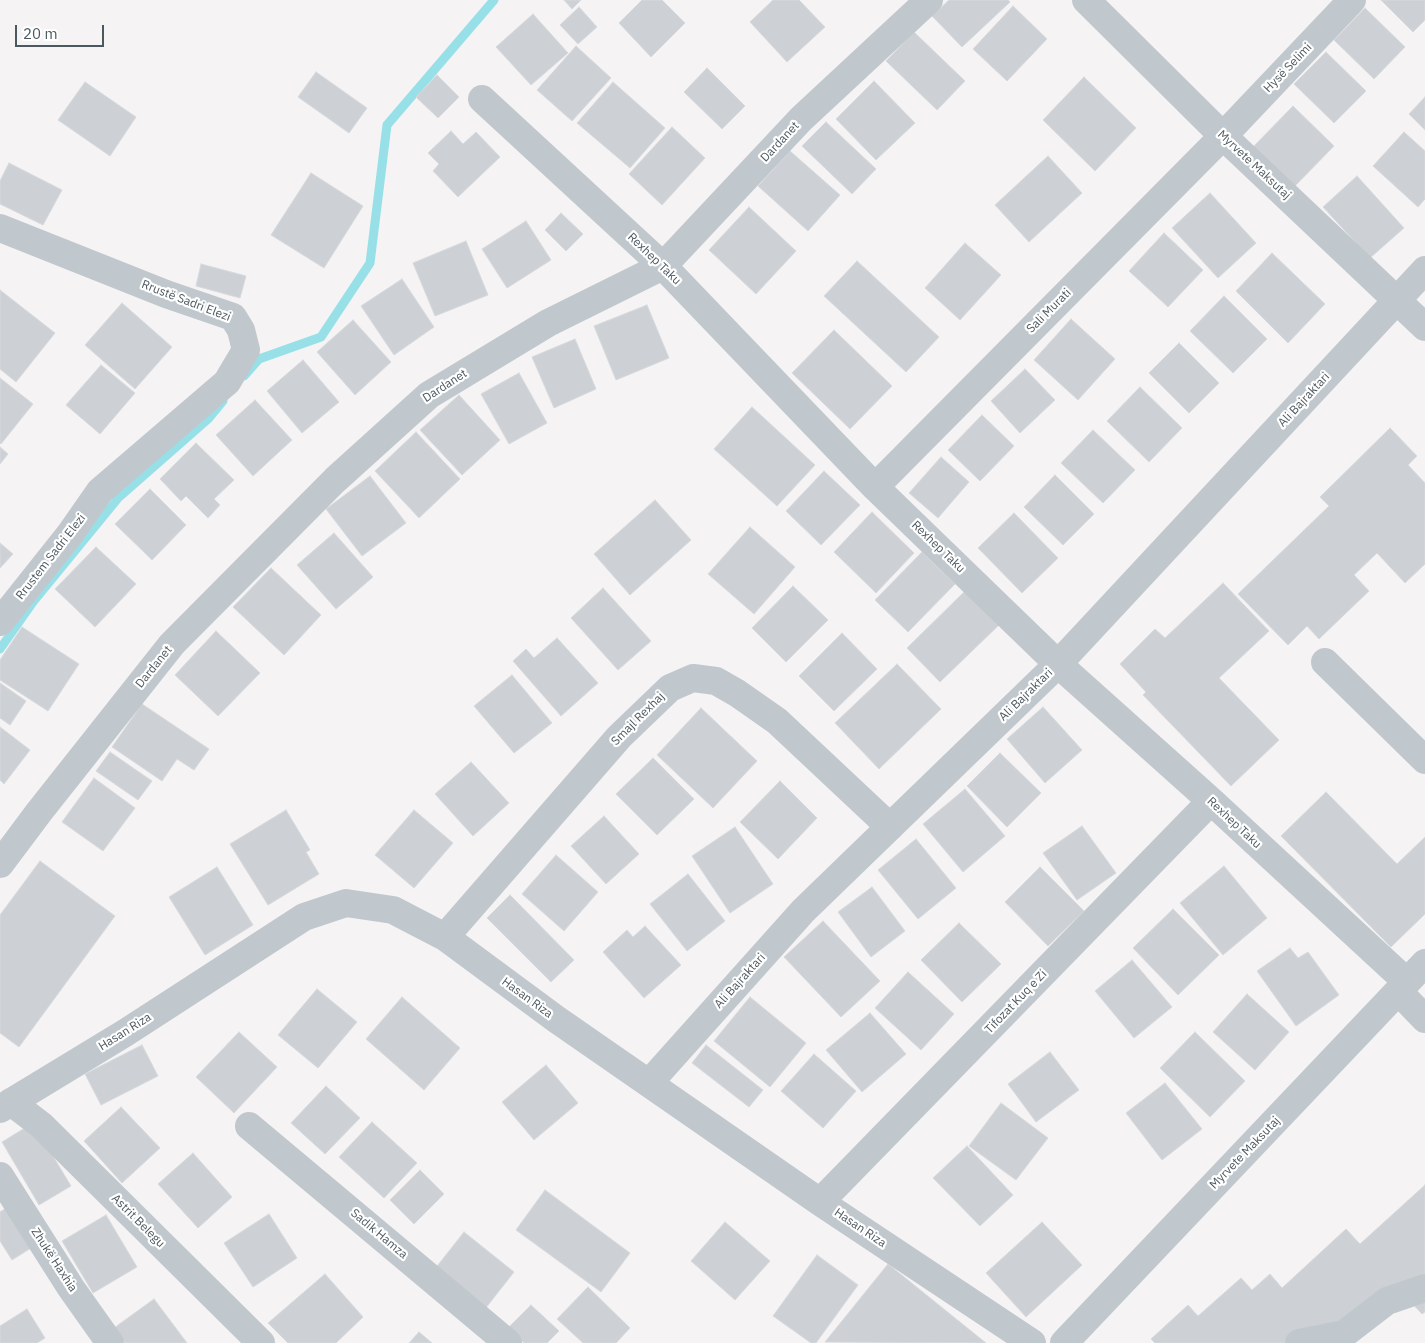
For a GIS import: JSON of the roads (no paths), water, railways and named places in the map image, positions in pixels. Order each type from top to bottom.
[{"type":"street","name":"Dardanet","points":[[0,864],[172,644],[336,480],[428,395],[548,323],[663,266],[801,119],[929,0]]},
{"type":"street","name":"Myrvete Maksutaj","points":[[1086,0],[1223,136],[1425,327]]},
{"type":"street","name":"Hysë Selimi","points":[[1223,136],[1352,0]]},
{"type":"street","name":"Rexhep Taku","points":[[482,99],[663,266],[875,487],[1058,664],[1410,979],[1425,1019]]},
{"type":"street","name":"Sali Murati","points":[[875,487],[1223,136]]},
{"type":"street","name":"Rrustë Sadri Elezi","points":[[0,228],[166,294],[233,317],[241,330],[246,350],[227,382],[100,491]]},
{"type":"street","name":"Ali Bajraktari","points":[[649,1083],[803,911],[1058,664],[1425,270]]},
{"type":"street","name":"Rrustem Sadri Elezi","points":[[0,622],[70,534],[100,491]]},
{"type":"street","points":[[1325,662],[1425,760]]},
{"type":"street","name":"Smajl Rexhaj","points":[[445,937],[618,737],[670,688],[693,678],[716,681],[737,693],[776,721],[890,827]]},
{"type":"street","name":"Tifozat Kuq e Zi","points":[[820,1202],[1211,801]]},
{"type":"street","name":"Hasan Riza","points":[[5,1106],[133,1027],[304,917],[346,903],[392,910],[445,937],[556,1019],[820,1202],[1032,1343]]},
{"type":"street","name":"Myrvete Maksutaj","points":[[1064,1343],[1410,979]]},
{"type":"street","name":"Astrit Belegu","points":[[5,1106],[41,1125],[261,1343]]},
{"type":"street","name":"Sadik Hamza","points":[[249,1126],[508,1343]]},
{"type":"street","name":"Zhukë Haxhia","points":[[0,1176],[71,1288],[110,1343]]},
{"type":"street","points":[[1299,1343],[1344,1334],[1387,1301],[1425,1288]]},
{"type":"waterway","points":[[244,376],[259,359],[321,337],[370,263],[387,125],[494,0]]},
{"type":"waterway","points":[[0,649],[33,602],[119,497],[209,418],[223,401]]}]
